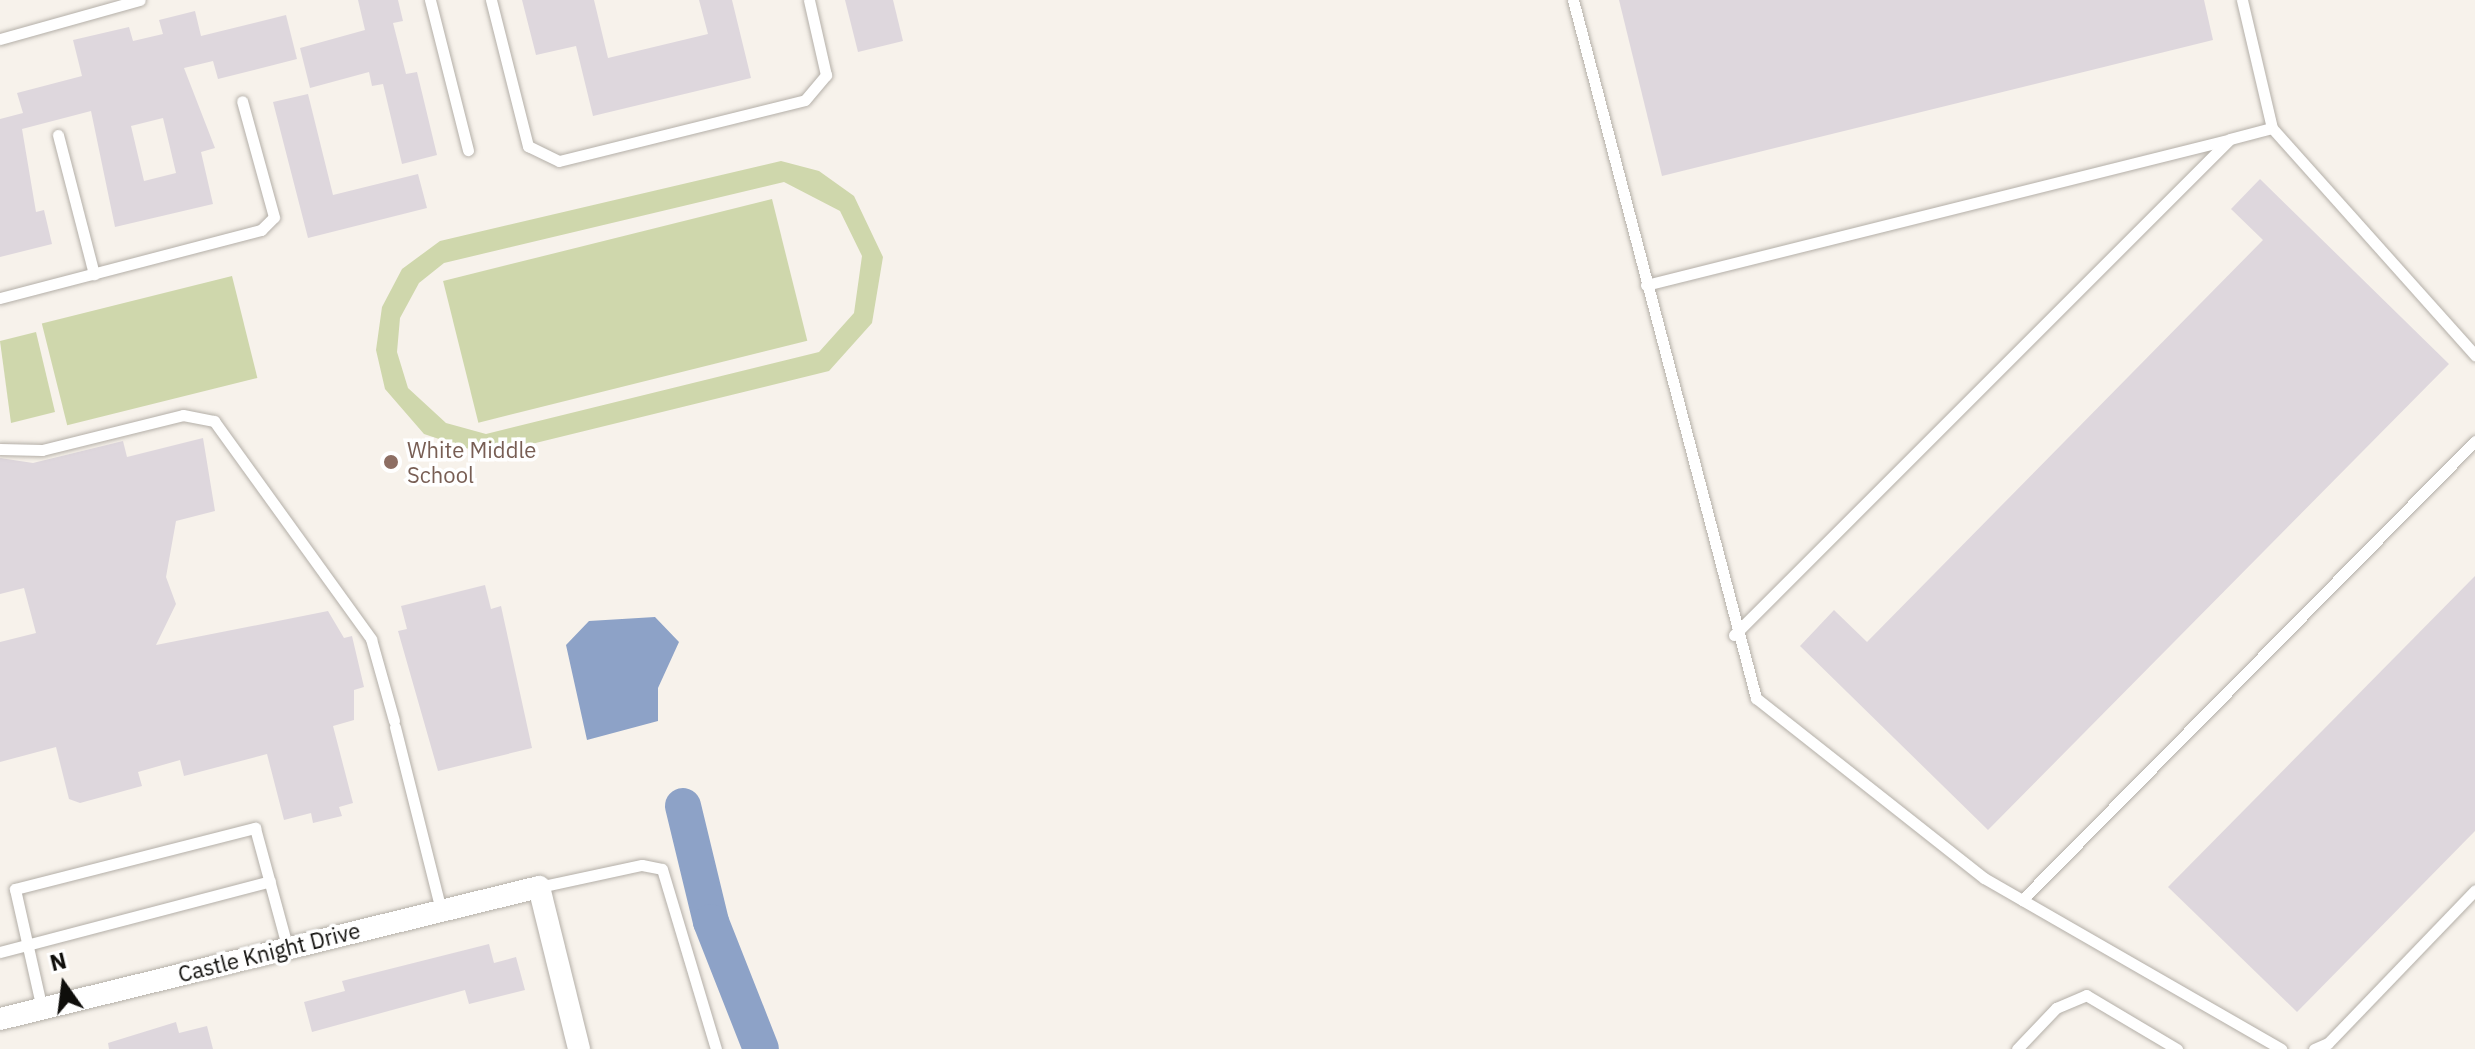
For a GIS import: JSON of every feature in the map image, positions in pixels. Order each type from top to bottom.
[{"type":"street","name":"Castle Knight Drive","points":[[0,1019],[287,946],[539,887]]},
{"type":"street","points":[[539,887],[579,1049]]},
{"type":"lane","points":[[0,39],[140,0]]},
{"type":"lane","points":[[430,0],[468,150]]},
{"type":"lane","points":[[491,0],[528,146],[559,161],[805,100],[826,75],[809,0]]},
{"type":"lane","points":[[1573,0],[1734,635],[1750,685],[1771,717],[2022,900],[2281,1049]]},
{"type":"lane","points":[[2242,0],[2272,128],[2475,355]]},
{"type":"lane","points":[[0,298],[261,230],[274,217],[242,101]]},
{"type":"lane","points":[[1646,285],[2272,128]]},
{"type":"lane","points":[[58,135],[94,274]]},
{"type":"lane","points":[[1734,635],[2230,139]]},
{"type":"lane","points":[[0,449],[42,450],[183,415],[214,421],[371,639],[441,910]]},
{"type":"lane","points":[[2022,900],[2475,441]]},
{"type":"lane","points":[[42,1009],[15,889],[255,828],[287,946]]},
{"type":"lane","points":[[539,887],[642,865],[662,869],[716,1049]]},
{"type":"lane","points":[[0,952],[270,881]]},
{"type":"lane","points":[[2314,1049],[2333,1046],[2475,890]]},
{"type":"lane","points":[[2017,1049],[2056,1008],[2086,995],[2177,1049]]},
{"type":"green space","points":[[781,161],[819,171],[854,196],[883,257],[872,323],[829,371],[487,455],[424,434],[385,389],[376,350],[382,307],[402,269],[440,241]],"holes":[[[784,182],[840,211],[862,256],[854,313],[819,352],[486,434],[446,423],[408,388],[397,352],[400,318],[419,283],[444,263]]]},
{"type":"green space","points":[[772,199],[807,341],[478,423],[443,281]]},
{"type":"green space","points":[[232,276],[257,378],[67,425],[42,323]]},
{"type":"green space","points":[[36,332],[55,412],[11,423],[0,341]]},
{"type":"water","points":[[655,617],[679,642],[658,688],[658,721],[587,740],[566,645],[589,621]]},
{"type":"building","points":[[358,0],[398,0],[403,21],[393,23],[406,74],[417,72],[437,155],[402,164],[383,84],[372,86],[369,72],[310,88],[300,48],[365,30]]},
{"type":"building","points":[[522,0],[594,0],[608,58],[708,34],[699,0],[732,0],[751,78],[593,116],[576,46],[536,55]]},
{"type":"building","points":[[845,0],[893,0],[903,41],[858,52]]},
{"type":"building","points":[[1619,0],[2204,0],[2213,40],[1662,176]]},
{"type":"building","points":[[195,11],[201,36],[286,15],[297,59],[218,79],[213,61],[184,68],[215,148],[201,152],[213,204],[115,227],[91,111],[22,129],[36,212],[44,210],[52,244],[0,257],[0,119],[23,113],[17,93],[82,76],[73,40],[129,27],[133,41],[163,34],[159,20]],"holes":[[[163,118],[176,173],[144,181],[131,126]]]},
{"type":"building","points":[[308,94],[333,195],[418,174],[427,208],[308,238],[273,102]]},
{"type":"building","points":[[2260,179],[2449,364],[1988,830],[1800,646],[1834,610],[1867,642],[2263,240],[2231,209]]},
{"type":"building","points":[[203,438],[215,511],[176,521],[166,577],[176,604],[156,645],[328,611],[344,638],[352,636],[364,687],[354,690],[354,720],[333,726],[353,803],[339,807],[342,816],[313,823],[311,813],[284,820],[267,754],[184,776],[180,760],[138,772],[142,786],[80,803],[69,799],[56,747],[0,762],[0,642],[36,633],[24,588],[0,594],[0,458],[33,463],[123,441],[127,457]]},
{"type":"building","points":[[2475,576],[2475,831],[2297,1012],[2168,887]]},
{"type":"building","points":[[485,585],[491,609],[501,606],[532,748],[438,771],[398,631],[407,629],[401,606]]},
{"type":"building","points":[[489,944],[494,963],[516,957],[525,990],[469,1004],[465,990],[312,1032],[304,1002],[345,991],[342,981]]},
{"type":"building","points":[[176,1022],[179,1033],[207,1026],[213,1049],[109,1049],[108,1043]]},
{"type":"waterway","points":[[683,806],[711,922],[761,1049]]},
{"type":"place","name":"White Middle School","points":[[391,462]]}]
